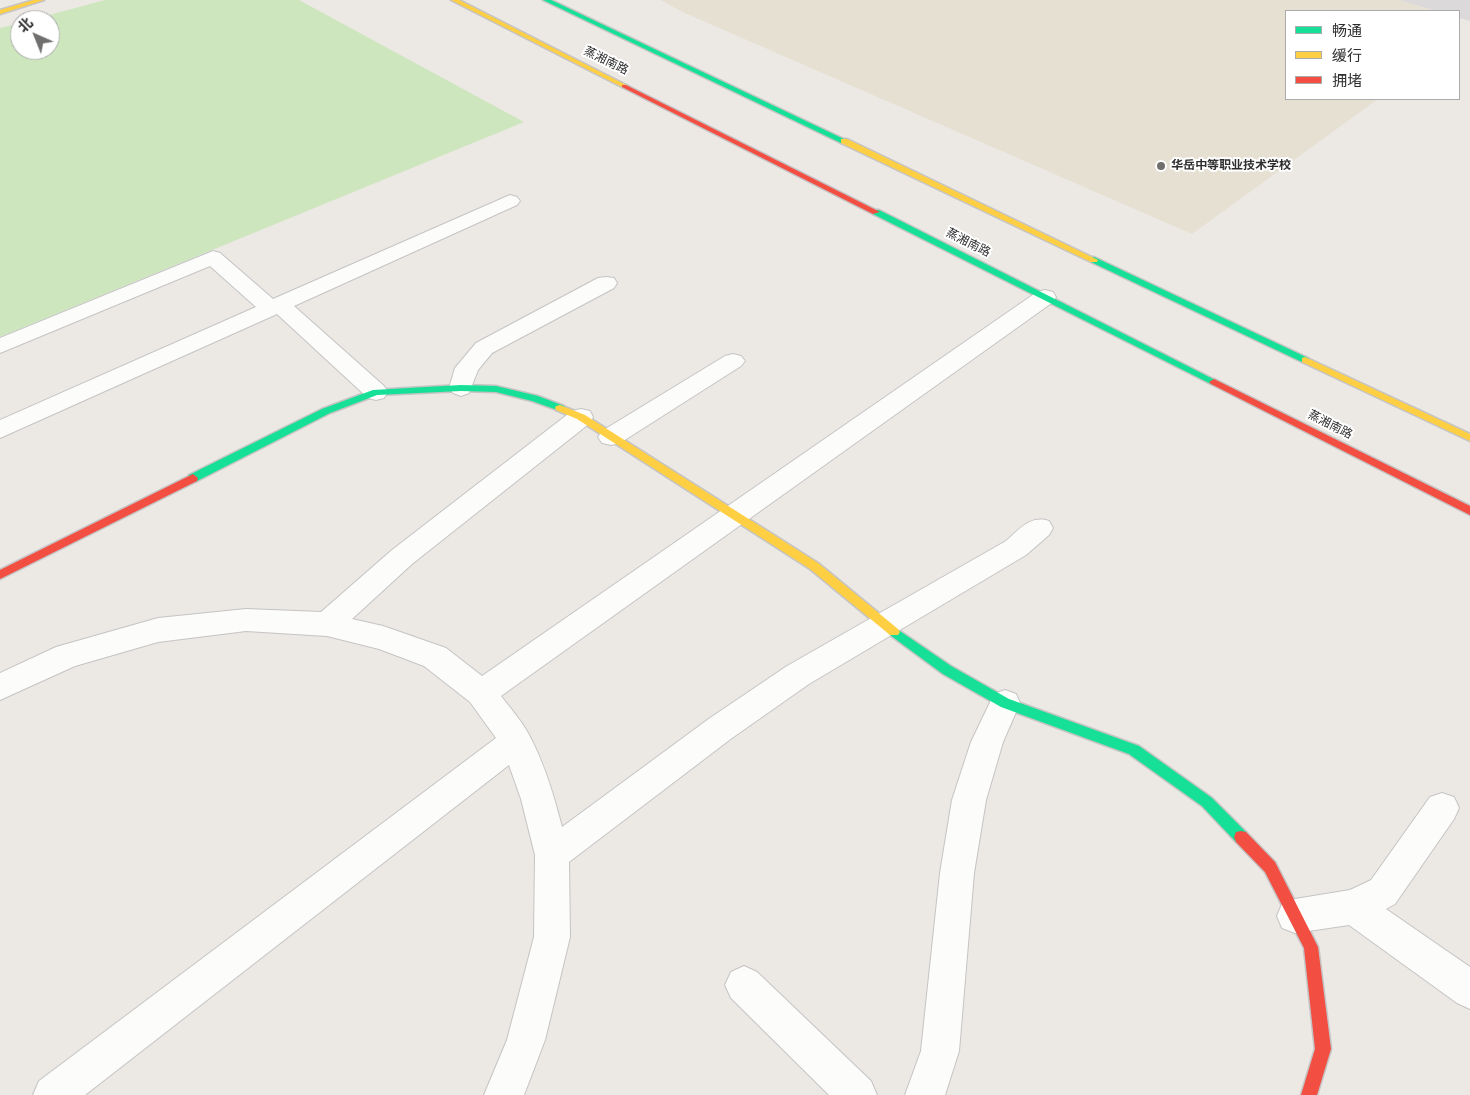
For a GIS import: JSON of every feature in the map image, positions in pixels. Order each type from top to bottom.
[{"type":"main road","points":[[0,12],[41,0]]},
{"type":"main road","name":"蒸湘南路","points":[[454,0],[1470,511]]},
{"type":"main road","name":"蒸湘南路","points":[[546,0],[1470,438]]},
{"type":"main road","points":[[0,575],[326,411],[376,392],[461,388],[496,389],[535,398],[580,417],[814,566],[883,625],[947,670],[1005,703],[1134,750],[1207,802],[1270,867],[1311,947],[1323,1049],[1309,1095]]},
{"type":"street","points":[[0,430],[510,201]]},
{"type":"street","points":[[0,346],[213,257],[376,392]]},
{"type":"street","points":[[461,388],[467,368],[484,348],[606,283]]},
{"type":"street","points":[[481,693],[1046,297]]},
{"type":"street","points":[[612,437],[733,361]]},
{"type":"street","points":[[327,624],[402,557],[580,417]]},
{"type":"street","points":[[552,855],[721,728],[798,675],[1016,548],[1039,528]]},
{"type":"street","points":[[0,687],[67,656],[158,630],[246,620],[327,624],[383,638],[435,657],[481,693],[516,741],[538,799],[552,855],[552,937],[526,1040],[504,1095]]},
{"type":"street","points":[[925,1095],[940,1051],[957,873],[969,800],[987,742],[1005,703]]},
{"type":"street","points":[[53,1095],[516,741]]},
{"type":"street","points":[[1295,916],[1354,907],[1383,892],[1442,808]]},
{"type":"street","points":[[1354,907],[1470,990]]},
{"type":"street","points":[[744,985],[856,1095]]},
{"type":"shaded area","name":"华岳中等职业技术学校","points":[[660,0],[1398,0],[1433,10],[1285,10],[1285,100],[1377,100],[1192,234],[687,14]]},
{"type":"shaded area","points":[[1398,0],[1470,0],[1470,21],[1460,18],[1460,10],[1433,10]]},
{"type":"green space","points":[[105,0],[299,0],[524,122],[0,337],[0,28],[10,26],[10,60],[60,60],[60,12]]},
{"type":"traffic: fast","points":[[546,0],[844,141]]},
{"type":"traffic: fast","points":[[876,212],[1214,382]]},
{"type":"traffic: fast","points":[[1094,260],[1305,360]]},
{"type":"traffic: fast","points":[[193,478],[326,411],[376,392],[461,388],[496,389],[535,398],[560,408]]},
{"type":"traffic: fast","points":[[894,632],[947,670],[1005,703],[1134,750],[1207,802],[1241,837]]},
{"type":"traffic: slow","points":[[0,12],[41,0]]},
{"type":"traffic: slow","points":[[454,0],[624,86]]},
{"type":"traffic: slow","points":[[844,141],[1094,260]]},
{"type":"traffic: slow","points":[[1305,360],[1470,438]]},
{"type":"traffic: slow","points":[[560,408],[581,417],[814,566],[894,632]]},
{"type":"traffic: jam","points":[[624,86],[876,212]]},
{"type":"traffic: jam","points":[[1214,382],[1470,511]]},
{"type":"traffic: jam","points":[[0,575],[193,478]]},
{"type":"traffic: jam","points":[[1241,837],[1270,867],[1311,947],[1323,1049],[1309,1095]]},
{"type":"place","name":"华岳中等职业技术学校","points":[[1161,166]]}]
